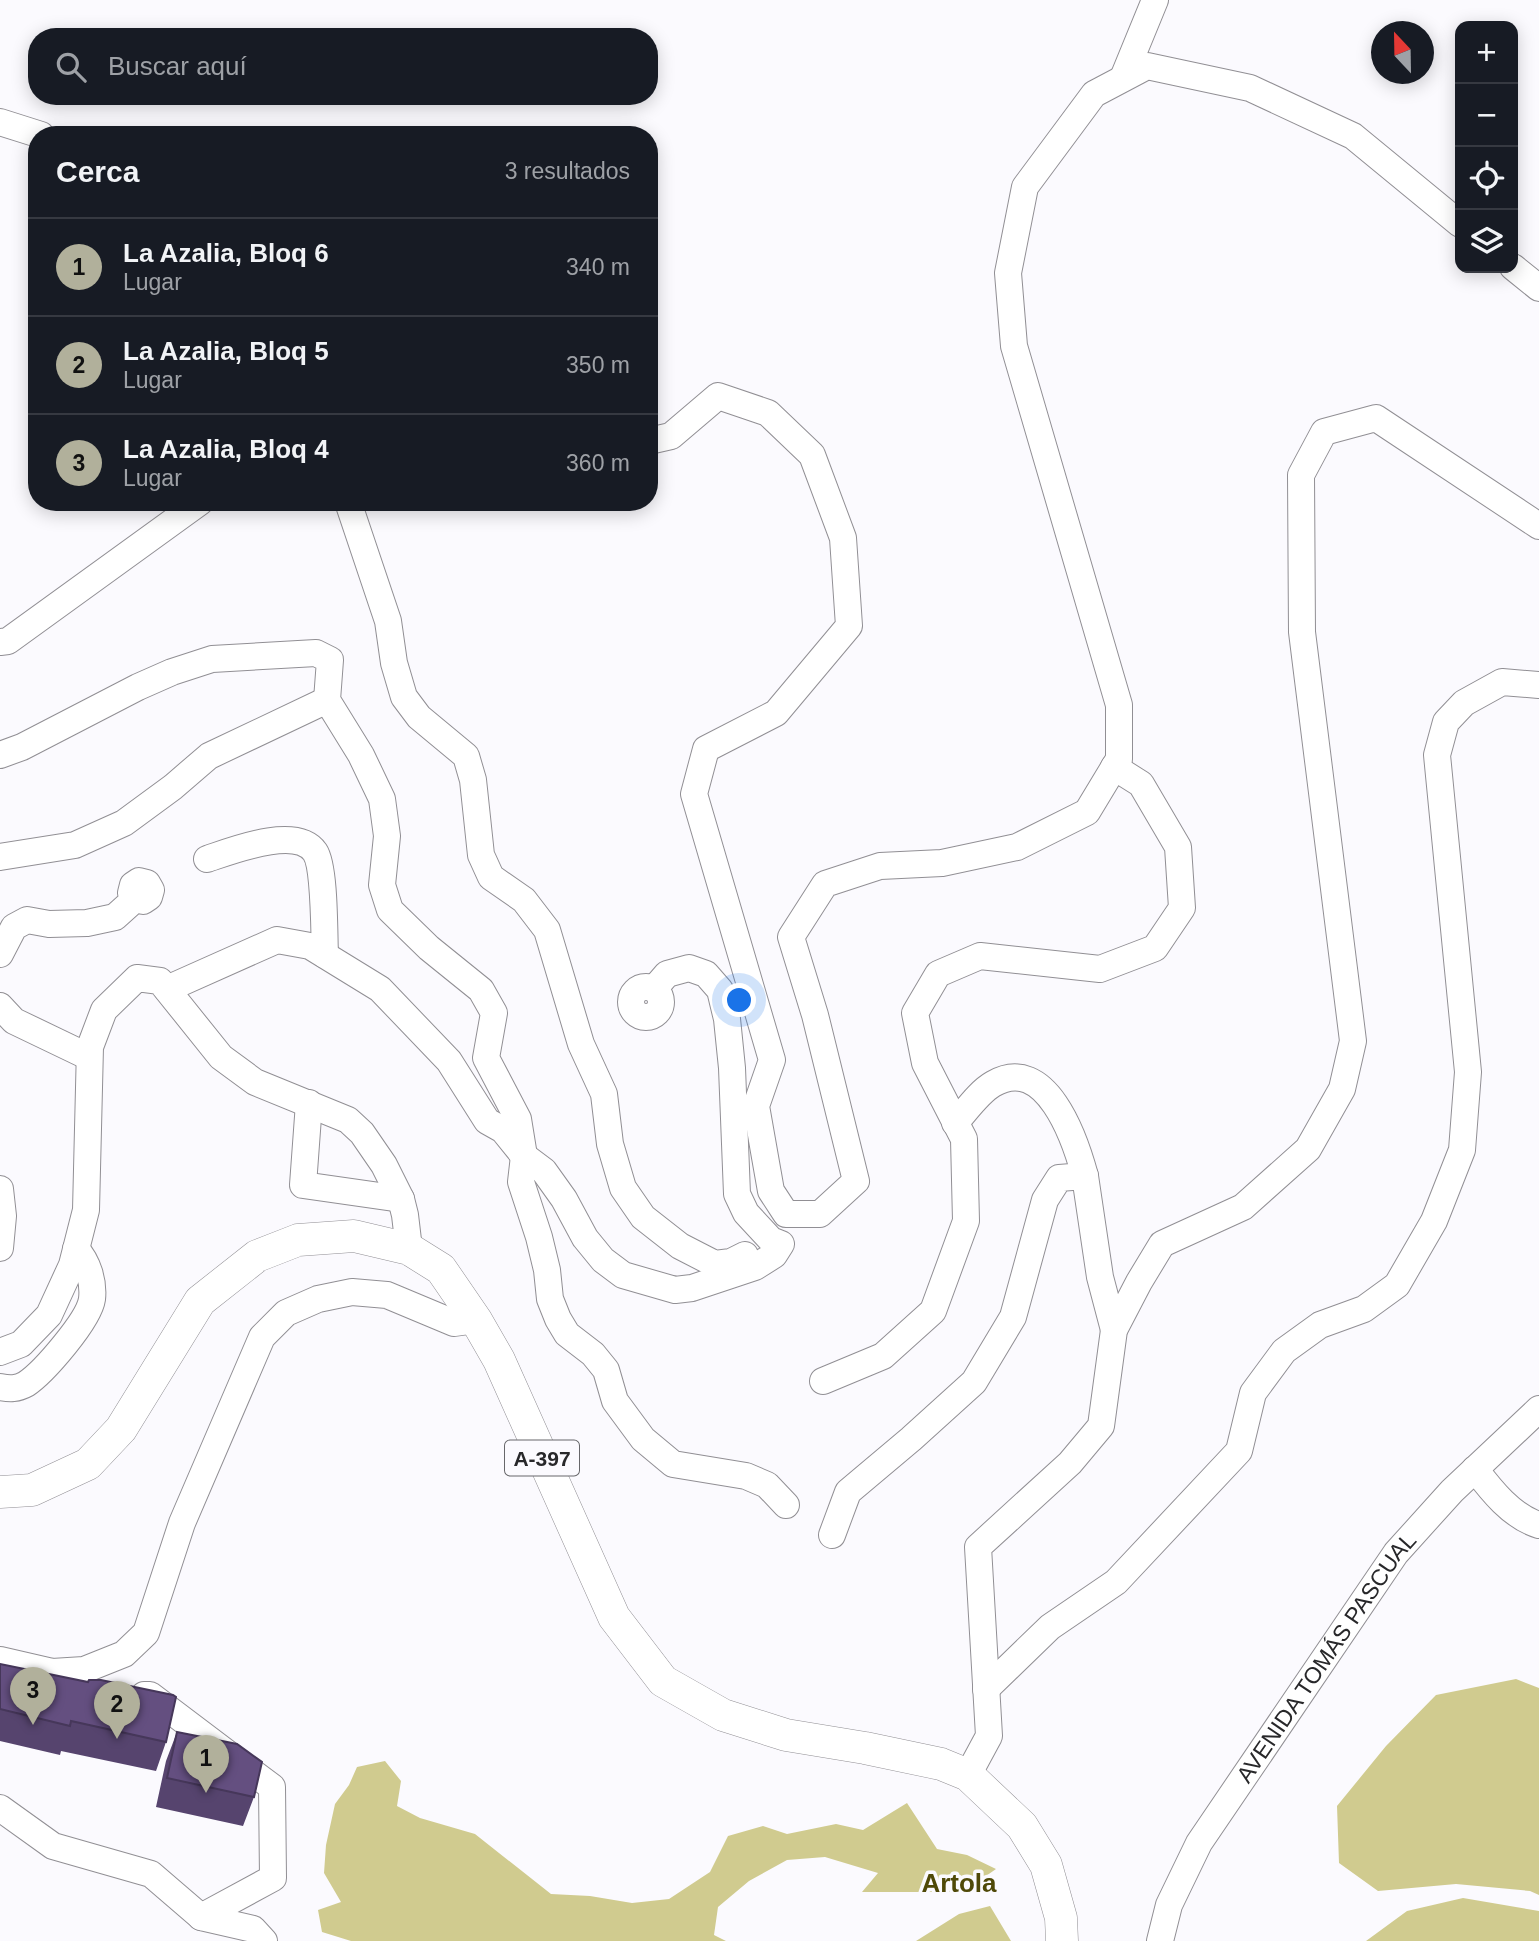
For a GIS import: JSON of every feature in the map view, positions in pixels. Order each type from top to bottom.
[{"type":"main road","name":"A-397","points":[[0,1492],[32,1490],[88,1464],[121,1429],[200,1301],[257,1256],[298,1240],[354,1236],[409,1249],[441,1269],[477,1320],[499,1360],[614,1617],[663,1681],[723,1715],[786,1735],[865,1748],[941,1765],[968,1775],[1022,1826],[1046,1865],[1060,1918],[1062,1941]]},
{"type":"street","points":[[1123,78],[1155,0]]},
{"type":"street","points":[[658,439],[671,436],[718,396],[768,413],[812,455],[843,538],[849,626],[776,713],[706,749],[694,794],[772,1060],[756,1106],[771,1191],[786,1214],[820,1214],[856,1181],[815,1015],[791,937],[825,884],[880,866],[942,863],[1017,847],[1087,812],[1119,759],[1119,705],[1014,346],[1009,273],[1026,187],[1094,94],[1147,66],[1250,88],[1353,136],[1455,220]]},
{"type":"street","points":[[0,122],[28,131]]},
{"type":"street","points":[[1518,271],[1539,288]]},
{"type":"street","points":[[968,1775],[989,1736],[978,1547],[1070,1464],[1101,1426],[1114,1330],[1162,1244],[1243,1207],[1308,1149],[1342,1089],[1353,1041],[1303,632],[1301,475],[1324,432],[1376,418],[1539,526]]},
{"type":"street","points":[[0,642],[8,641],[188,511]]},
{"type":"street","points":[[351,511],[388,621],[394,663],[404,696],[419,717],[466,756],[473,780],[481,855],[491,877],[524,900],[547,930],[581,1044],[604,1094],[610,1144],[623,1188],[643,1217],[680,1247],[715,1264],[732,1262],[771,1240]]},
{"type":"street","points":[[0,755],[22,747],[138,687],[212,659],[316,653],[330,660],[327,699],[361,755],[382,799],[387,836],[382,885],[390,910],[429,948],[481,990],[494,1013],[486,1058],[518,1119],[524,1156],[521,1182],[539,1237],[547,1270],[550,1299],[558,1319],[567,1334],[593,1354],[606,1370],[615,1401],[622,1413],[643,1439],[673,1464],[746,1476],[767,1485],[786,1504]]},
{"type":"street","points":[[986,1689],[1050,1627],[1116,1582],[1239,1451],[1253,1393],[1284,1351],[1320,1325],[1364,1308],[1397,1285],[1434,1221],[1462,1150],[1468,1072],[1437,755],[1446,722],[1464,703],[1502,682],[1539,685]]},
{"type":"street","points":[[0,856],[75,845],[124,823],[209,756],[327,699]]},
{"type":"street","points":[[824,1381],[883,1356],[933,1311],[965,1221],[964,1139],[925,1063],[915,1013],[938,974],[980,956],[1100,969],[1154,948],[1182,908],[1178,847],[1141,785],[1114,767]]},
{"type":"street","points":[[206,859],[278,840],[303,842],[316,853],[321,877],[325,955]]},
{"type":"street","points":[[0,954],[14,927],[27,920],[50,924],[87,923],[115,917],[135,899]]},
{"type":"street","points":[[167,989],[277,940],[310,946],[380,989],[449,1061],[487,1121],[503,1130],[524,1156],[544,1171],[564,1199],[585,1238],[603,1260],[623,1275],[675,1290],[755,1267],[774,1255],[781,1244],[771,1240],[746,1213],[737,1194],[732,1068],[727,1019],[720,990],[706,974],[689,968],[667,974],[654,989]]},
{"type":"street","points":[[0,1352],[21,1344],[49,1315],[72,1265],[86,1210],[90,1047],[104,1010],[136,978],[160,981],[221,1057],[255,1082],[348,1119],[362,1133],[384,1166],[401,1199],[409,1249]]},
{"type":"street","points":[[0,1006],[14,1021],[89,1058]]},
{"type":"street","points":[[955,1123],[992,1084],[1016,1076],[1033,1080],[1050,1098],[1065,1121],[1086,1176],[1100,1277],[1114,1330]]},
{"type":"street","points":[[309,1103],[303,1185],[401,1199]]},
{"type":"street","points":[[832,1535],[848,1492],[974,1382],[1013,1317],[1045,1200],[1059,1178],[1086,1176]]},
{"type":"street","points":[[0,1189],[3,1216],[0,1248]]},
{"type":"street","points":[[0,1387],[13,1389],[24,1385],[45,1369],[74,1332],[92,1301],[91,1278],[84,1258],[76,1249]]},
{"type":"street","points":[[0,1660],[51,1672],[84,1670],[124,1654],[146,1633],[182,1523],[262,1337],[286,1313],[318,1299],[352,1292],[387,1295],[454,1323],[477,1320]]},
{"type":"street","name":"AVENIDA TOMÁS PASCUAL","points":[[1160,1941],[1169,1905],[1199,1843],[1396,1553],[1452,1490],[1539,1409]]},
{"type":"street","points":[[1475,1469],[1492,1491],[1513,1510],[1539,1525]]},
{"type":"street","points":[[0,1679],[101,1694],[150,1696],[272,1787],[273,1878],[201,1917]]},
{"type":"street","points":[[0,1808],[52,1846],[151,1874],[201,1917],[253,1930],[264,1941]]},
{"type":"shaded area","points":[[1516,1679],[1539,1688],[1539,1895],[1530,1891],[1456,1884],[1378,1891],[1339,1863],[1337,1806],[1386,1746],[1436,1695]]},
{"type":"shaded area","points":[[385,1761],[401,1781],[397,1806],[420,1818],[475,1834],[551,1894],[590,1896],[632,1903],[669,1899],[710,1872],[728,1836],[763,1826],[787,1834],[836,1824],[863,1830],[907,1803],[937,1849],[967,1855],[996,1869],[963,1892],[862,1892],[878,1873],[825,1857],[787,1860],[749,1881],[718,1907],[714,1935],[726,1941],[351,1941],[322,1932],[318,1910],[341,1902],[324,1873],[326,1845],[335,1804],[349,1785],[357,1767]]},
{"type":"shaded area","points":[[1463,1898],[1539,1911],[1539,1941],[1366,1941],[1407,1911]]},
{"type":"shaded area","points":[[990,1906],[1011,1941],[916,1941],[959,1914]]},
{"type":"building","points":[[0,1664],[88,1682],[101,1680],[173,1695],[176,1697],[166,1742],[71,1721],[70,1726],[0,1709]]},
{"type":"building","points":[[177,1732],[237,1744],[262,1762],[254,1797],[167,1778]]},
{"type":"place","name":"La Azalia, Bloq 4","points":[[33,1725]]},
{"type":"place","name":"La Azalia, Bloq 5","points":[[117,1739]]},
{"type":"place","name":"La Azalia, Bloq 6","points":[[206,1793]]},
{"type":"district","name":"Artola","points":[[959,1883]]}]
